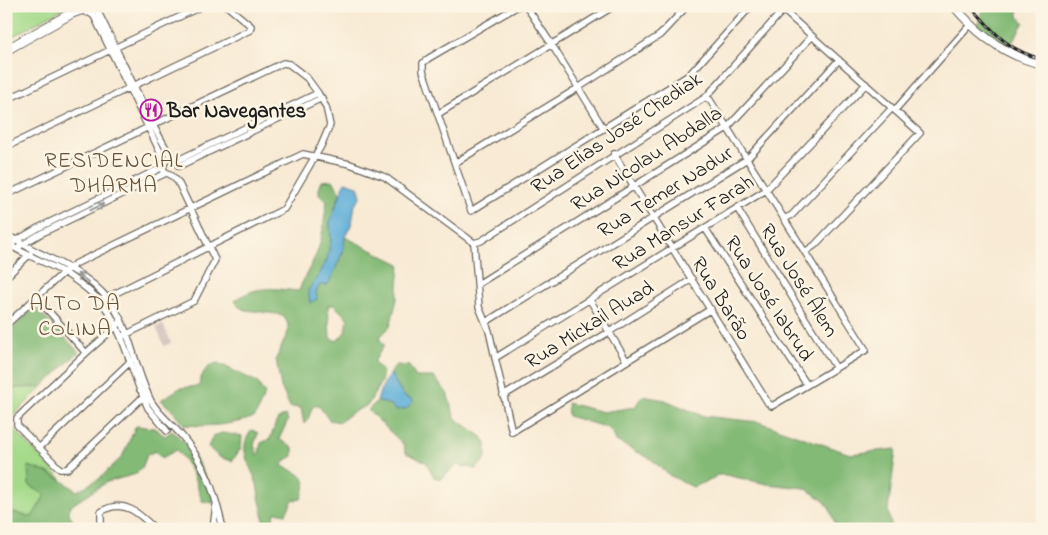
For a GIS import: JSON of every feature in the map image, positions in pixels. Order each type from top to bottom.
[{"type":"main road","points":[[6,44],[71,6]]},
{"type":"main road","points":[[6,50],[72,13],[84,8],[94,9],[98,6]]},
{"type":"street","points":[[98,6],[98,12],[113,48],[150,126],[166,169],[178,182],[214,260],[194,301],[124,335]]},
{"type":"street","points":[[6,100],[202,6]]},
{"type":"street","points":[[6,147],[250,30],[251,26],[227,6]]},
{"type":"street","points":[[518,6],[423,63],[423,71],[471,211],[689,75],[751,6]]},
{"type":"street","points":[[526,6],[604,129]]},
{"type":"street","points":[[438,114],[614,6]]},
{"type":"street","points":[[455,163],[578,88],[660,35],[686,6]]},
{"type":"street","points":[[954,6],[970,25],[995,45],[1030,62],[1042,64]]},
{"type":"street","points":[[84,8],[94,16],[113,48]]},
{"type":"street","name":"Rua Elias José Chediak","points":[[474,243],[480,241],[706,97],[783,10],[812,36]]},
{"type":"street","points":[[784,219],[792,216],[970,25]]},
{"type":"street","points":[[805,252],[815,245],[920,133],[812,36]]},
{"type":"street","name":"Rua Nicolau Abdalla","points":[[478,284],[727,128],[812,36]]},
{"type":"street","name":"Rua Temer Nadur","points":[[486,322],[747,159],[839,60]]},
{"type":"street","points":[[6,195],[283,63],[286,62],[307,78],[320,95],[326,107],[330,125],[321,146],[284,209],[106,296],[100,301]]},
{"type":"street","name":"Rua Mansur Farah","points":[[495,358],[766,190],[866,84]]},
{"type":"street","points":[[16,249],[22,244],[166,169],[320,95]]},
{"type":"street","points":[[706,97],[747,159],[866,350],[807,386]]},
{"type":"street","points":[[150,126],[176,164],[178,182]]},
{"type":"street","points":[[6,325],[70,267],[303,154],[350,164],[385,177],[474,243],[479,307],[486,322],[512,432],[711,309]]},
{"type":"street","name":"Rua Barão","points":[[614,154],[768,403],[772,406],[807,386]]},
{"type":"street","points":[[8,244],[38,228],[176,164]]},
{"type":"street","name":"Rua José Álem","points":[[737,208],[836,368]]},
{"type":"street","name":"Rua José Iabrud","points":[[705,228],[807,386]]},
{"type":"street","points":[[6,234],[33,251],[70,267],[106,296],[135,357],[143,393],[156,410],[180,433],[196,454],[210,480],[223,529]]},
{"type":"street","points":[[8,244],[28,256],[63,272],[100,301],[119,323]]},
{"type":"street","points":[[6,277],[33,251]]},
{"type":"street","name":"Rua Mickail Auad","points":[[503,396],[692,279]]},
{"type":"street","points":[[36,297],[86,352]]},
{"type":"street","points":[[590,300],[626,360]]},
{"type":"street","points":[[119,323],[86,352],[16,422],[17,425],[60,469],[64,470],[143,393]]},
{"type":"street","points":[[124,335],[130,362],[148,408],[167,431]]},
{"type":"street","points":[[39,448],[135,357]]},
{"type":"street","points":[[212,529],[216,500]]},
{"type":"street","points":[[101,526],[101,512],[116,506],[130,508],[141,515],[155,529]]},
{"type":"shaded area","points":[[163,324],[171,343],[164,346],[156,327]]},
{"type":"green space","points":[[6,6],[67,6],[6,40]]},
{"type":"green space","points":[[985,6],[1018,6],[1018,17],[1024,22],[1009,48],[988,36],[977,25]]},
{"type":"green space","points":[[333,180],[340,193],[330,222],[331,240],[327,260],[308,290],[316,292],[320,285],[328,285],[343,252],[345,237],[400,264],[397,299],[390,327],[379,338],[384,345],[374,362],[383,371],[381,382],[368,405],[353,412],[340,422],[329,420],[319,406],[313,406],[304,424],[301,408],[290,407],[281,387],[276,359],[288,332],[288,324],[284,317],[277,314],[246,310],[239,307],[235,301],[250,292],[258,290],[299,291],[316,255],[322,235],[327,201],[319,195],[322,181]],"holes":[[[328,305],[334,305],[348,319],[345,332],[337,341],[330,338]]]},
{"type":"green space","points":[[35,307],[79,352],[42,387],[16,388],[6,397],[6,335]]},
{"type":"green space","points":[[218,363],[257,382],[265,394],[255,417],[220,425],[184,425],[161,400],[180,388],[199,386],[205,371],[210,366]]},
{"type":"green space","points":[[396,365],[409,366],[416,377],[434,377],[447,393],[455,418],[482,437],[486,443],[486,459],[476,469],[457,465],[440,479],[434,477],[426,462],[406,453],[403,444],[368,410],[377,401],[391,405],[414,401],[404,396],[390,373]]},
{"type":"green space","points":[[42,387],[7,422],[62,480],[45,471],[29,485],[45,495],[32,518],[12,512],[6,508],[6,397],[16,388]]},
{"type":"green space","points":[[642,396],[665,400],[703,416],[759,422],[850,454],[896,449],[888,511],[892,529],[837,529],[829,507],[824,501],[805,488],[767,484],[726,475],[717,475],[711,480],[693,487],[669,475],[651,459],[616,441],[613,433],[608,428],[568,416],[567,403],[603,412],[635,407]]},
{"type":"green space","points":[[285,415],[288,420],[279,439],[293,448],[293,456],[286,460],[282,466],[302,477],[305,485],[304,491],[301,499],[292,501],[286,514],[276,512],[273,519],[264,523],[257,483],[246,456],[245,443],[252,430],[258,433],[254,445],[258,457],[261,443],[270,439],[277,420]]},
{"type":"green space","points":[[136,426],[154,428],[165,436],[172,431],[189,446],[214,493],[213,503],[202,501],[189,467],[176,450],[162,458],[155,451],[147,455],[142,468],[136,474],[107,482],[72,505],[68,511],[77,529],[6,529],[12,512],[32,517],[45,495],[29,485],[28,466],[54,476],[77,491],[99,479],[122,457]]},
{"type":"green space","points":[[222,433],[242,436],[241,448],[232,461],[219,457],[208,447],[213,436]]},
{"type":"water","points":[[345,182],[358,186],[361,196],[355,205],[352,223],[345,237],[343,252],[328,285],[320,285],[316,292],[317,299],[310,303],[308,290],[327,260],[331,240],[330,222]]},
{"type":"water","points":[[390,373],[404,396],[414,401],[406,409],[395,410],[391,405],[377,401]]},
{"type":"railway","points":[[971,6],[986,24],[1010,45],[1042,59]]},
{"type":"place","name":"Bar Navegantes","points":[[151,110]]},
{"type":"district","name":"RESIDENCIAL DHARMA","points":[[114,172]]},
{"type":"district","name":"ALTO DA COLINA","points":[[75,314]]}]
